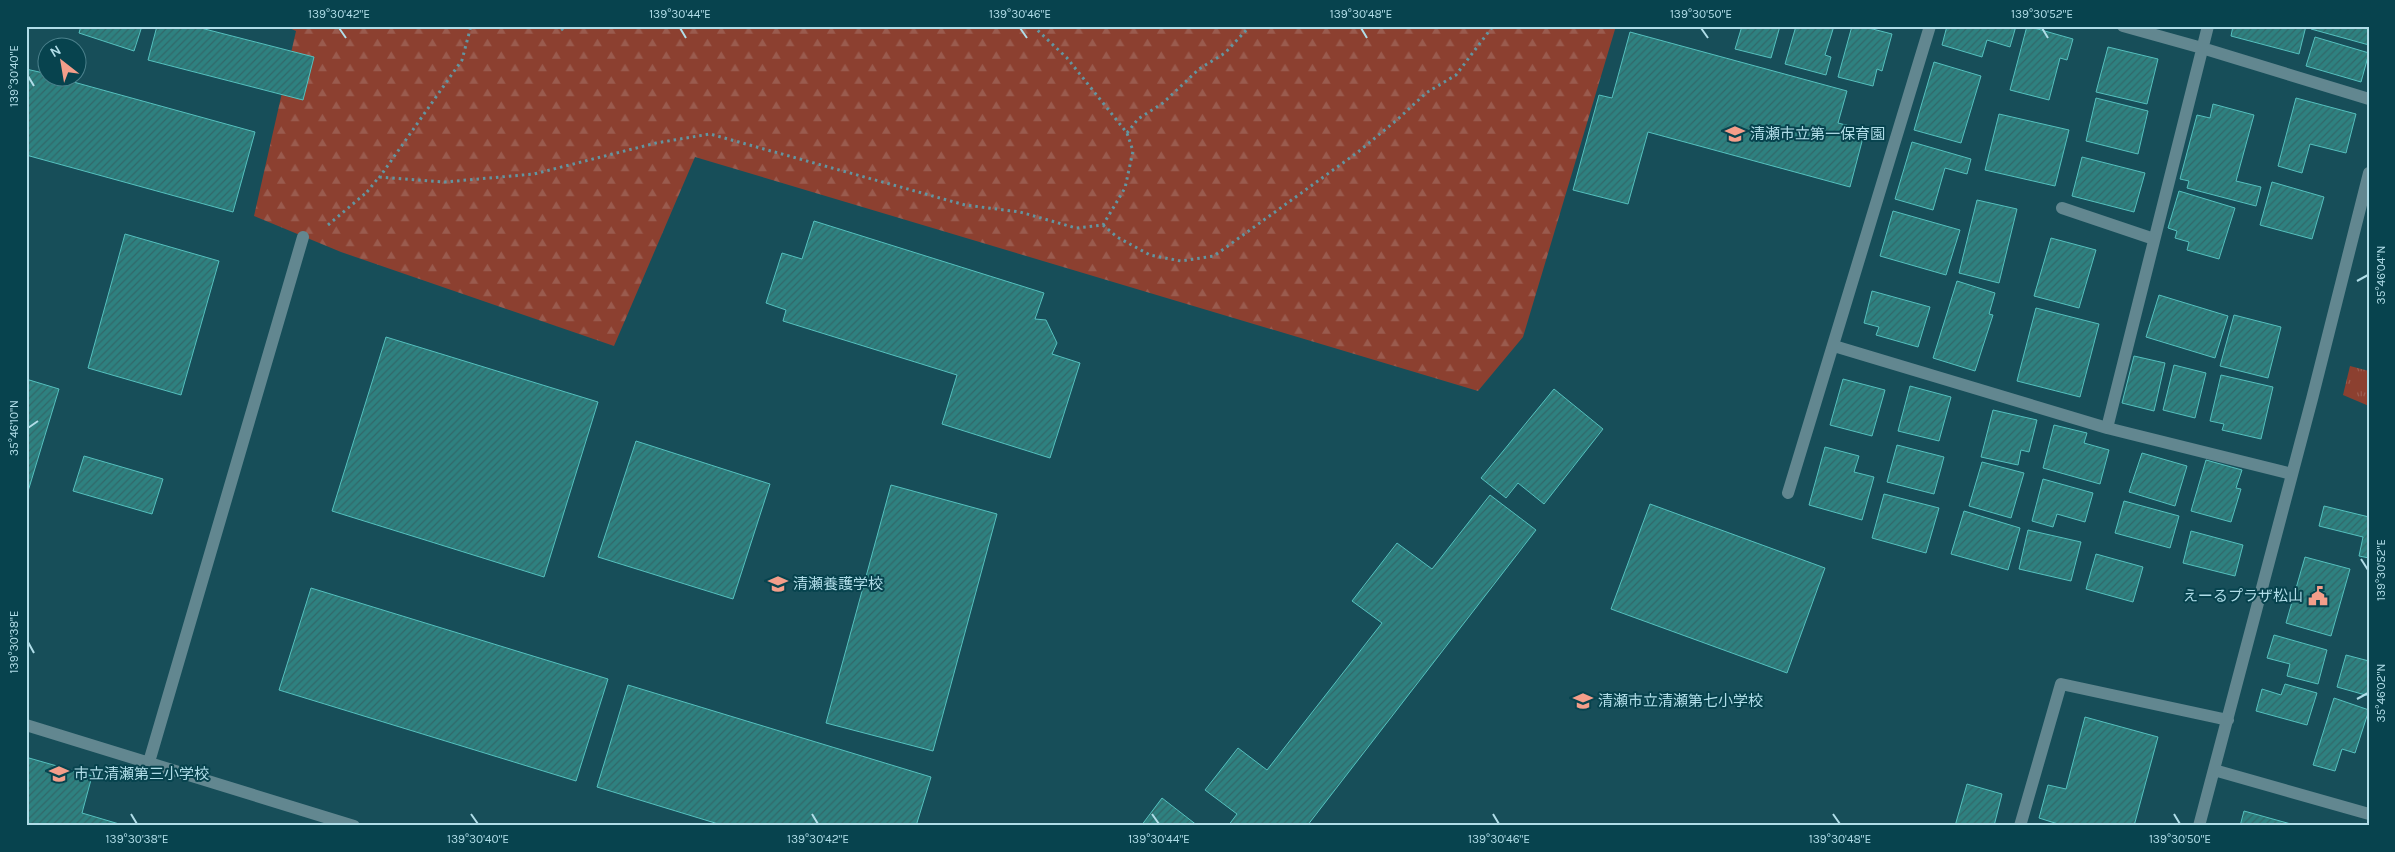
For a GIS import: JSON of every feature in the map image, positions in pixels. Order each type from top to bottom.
[{"type":"street","points":[[2124,26],[2369,99]]},
{"type":"street","points":[[2107,428],[2208,26]]},
{"type":"street","points":[[1788,493],[1834,346],[1928,27]]},
{"type":"street","points":[[2199,826],[2369,173]]},
{"type":"street","points":[[2062,208],[2154,239]]},
{"type":"street","points":[[149,762],[303,237]]},
{"type":"street","points":[[1834,346],[2107,428],[2292,474]]},
{"type":"street","points":[[2020,826],[2061,684],[2228,720]]},
{"type":"street","points":[[26,725],[354,826]]},
{"type":"street","points":[[2214,770],[2369,814]]},
{"type":"path","points":[[303,237],[324,228],[367,192],[462,60],[472,26]]},
{"type":"path","points":[[561,30],[567,26]]},
{"type":"path","points":[[1032,26],[1068,58],[1127,133],[1133,151],[1125,188],[1103,224]]},
{"type":"path","points":[[1127,133],[1138,118],[1163,103],[1199,68],[1225,53],[1250,26]]},
{"type":"path","points":[[1103,224],[1117,237],[1150,255],[1181,261],[1214,256],[1358,152],[1426,93],[1456,75],[1493,26]]},
{"type":"path","points":[[379,177],[445,182],[534,174],[656,143],[710,134],[965,205],[1020,212],[1076,228],[1103,224]]},
{"type":"green space","points":[[285,26],[1616,26],[1523,337],[1478,391],[695,157],[614,346],[341,252],[254,216],[296,31]]},
{"type":"green space","points":[[2350,366],[2369,371],[2369,406],[2343,395]]},
{"type":"building","points":[[81,26],[142,26],[134,51],[79,33]]},
{"type":"building","points":[[157,26],[193,26],[314,57],[303,100],[148,60]]},
{"type":"building","points":[[1742,26],[1780,26],[1771,58],[1735,49]]},
{"type":"building","points":[[1796,26],[1834,26],[1825,55],[1831,57],[1826,75],[1785,64]]},
{"type":"building","points":[[1852,26],[1861,26],[1892,34],[1882,71],[1877,69],[1873,86],[1838,77]]},
{"type":"building","points":[[1947,26],[2016,26],[2010,47],[1987,40],[1982,57],[1942,45]]},
{"type":"building","points":[[2027,26],[2073,39],[2067,60],[2060,58],[2049,100],[2010,90]]},
{"type":"building","points":[[2233,26],[2306,26],[2299,54],[2231,36]]},
{"type":"building","points":[[2312,26],[2369,26],[2369,45],[2311,29]]},
{"type":"building","points":[[1630,32],[1847,91],[1838,123],[1865,130],[1850,187],[1648,132],[1628,204],[1573,190],[1599,95],[1612,98]]},
{"type":"building","points":[[2315,37],[2369,53],[2361,82],[2306,66]]},
{"type":"building","points":[[2108,47],[2158,59],[2147,104],[2096,92]]},
{"type":"building","points":[[1934,62],[1981,76],[1961,143],[1914,130]]},
{"type":"building","points":[[26,69],[38,72],[38,88],[88,88],[88,86],[255,132],[233,212],[26,155]]},
{"type":"building","points":[[2096,98],[2148,111],[2138,154],[2086,141]]},
{"type":"building","points":[[2296,98],[2356,114],[2346,153],[2310,144],[2302,173],[2278,166]]},
{"type":"building","points":[[2213,104],[2254,115],[2236,181],[2261,187],[2256,206],[2187,188],[2189,181],[2180,179],[2197,115],[2210,118]]},
{"type":"building","points":[[1999,114],[2069,130],[2055,186],[1985,170]]},
{"type":"building","points":[[1912,142],[1971,159],[1967,174],[1945,168],[1933,210],[1895,199]]},
{"type":"building","points":[[2082,157],[2145,173],[2134,212],[2072,196]]},
{"type":"building","points":[[2272,182],[2324,197],[2312,239],[2260,225]]},
{"type":"building","points":[[2179,191],[2235,208],[2219,259],[2187,250],[2189,242],[2175,238],[2177,231],[2168,228]]},
{"type":"building","points":[[1977,200],[2017,209],[1999,283],[1959,273]]},
{"type":"building","points":[[1893,211],[1960,230],[1946,275],[1880,256]]},
{"type":"building","points":[[814,221],[1044,293],[1035,319],[1046,320],[1057,343],[1052,354],[1080,363],[1050,458],[942,424],[957,375],[783,321],[786,310],[766,303],[782,253],[802,259]]},
{"type":"building","points":[[125,234],[219,261],[181,395],[88,368]]},
{"type":"building","points":[[2051,238],[2096,250],[2079,308],[2034,296]]},
{"type":"building","points":[[1957,281],[1995,293],[1989,314],[1993,315],[1975,371],[1933,358]]},
{"type":"building","points":[[1872,291],[1930,307],[1918,347],[1876,335],[1879,327],[1864,323]]},
{"type":"building","points":[[2159,295],[2228,316],[2215,358],[2146,337]]},
{"type":"building","points":[[2036,308],[2099,324],[2080,397],[2017,381]]},
{"type":"building","points":[[2234,315],[2281,327],[2268,378],[2220,366]]},
{"type":"building","points":[[386,337],[598,402],[544,577],[332,511]]},
{"type":"building","points":[[2134,356],[2165,363],[2154,411],[2122,403]]},
{"type":"building","points":[[2174,365],[2206,373],[2195,418],[2163,410]]},
{"type":"building","points":[[2221,375],[2273,387],[2261,439],[2222,430],[2224,424],[2210,421]]},
{"type":"building","points":[[26,379],[59,389],[26,498]]},
{"type":"building","points":[[1843,379],[1885,390],[1872,436],[1830,425]]},
{"type":"building","points":[[1910,386],[1951,397],[1939,441],[1898,431]]},
{"type":"building","points":[[1554,389],[1603,429],[1544,504],[1518,483],[1506,498],[1481,478]]},
{"type":"building","points":[[1993,410],[2037,420],[2029,452],[2021,450],[2018,465],[1981,457]]},
{"type":"building","points":[[2054,425],[2087,433],[2084,443],[2109,450],[2100,484],[2043,468]]},
{"type":"building","points":[[636,441],[770,484],[733,599],[598,557]]},
{"type":"building","points":[[1897,445],[1944,457],[1934,494],[1887,482]]},
{"type":"building","points":[[1825,447],[1859,456],[1854,472],[1874,477],[1862,520],[1809,505]]},
{"type":"building","points":[[2142,453],[2187,466],[2175,506],[2129,492]]},
{"type":"building","points":[[84,456],[163,479],[152,514],[73,491]]},
{"type":"building","points":[[2206,460],[2242,470],[2236,488],[2241,489],[2231,522],[2191,511]]},
{"type":"building","points":[[1982,462],[2024,473],[2011,518],[1969,506]]},
{"type":"building","points":[[2043,479],[2093,493],[2085,522],[2057,514],[2053,527],[2032,521]]},
{"type":"building","points":[[891,485],[997,514],[933,751],[826,723]]},
{"type":"building","points":[[1884,494],[1939,508],[1926,553],[1872,538]]},
{"type":"building","points":[[1490,495],[1536,530],[1307,826],[1228,826],[1237,814],[1205,790],[1238,748],[1267,770],[1382,623],[1352,601],[1397,543],[1432,569]]},
{"type":"building","points":[[2124,501],[2179,516],[2170,548],[2115,533]]},
{"type":"building","points":[[1650,504],[1825,568],[1787,673],[1611,609]]},
{"type":"building","points":[[2324,506],[2369,517],[2369,558],[2359,556],[2363,537],[2319,526]]},
{"type":"building","points":[[1964,511],[2020,528],[2008,570],[1951,554]]},
{"type":"building","points":[[2028,530],[2081,542],[2071,581],[2019,569]]},
{"type":"building","points":[[2191,531],[2243,545],[2235,576],[2183,563]]},
{"type":"building","points":[[2096,554],[2143,567],[2133,602],[2086,589]]},
{"type":"building","name":"えーるプラザ松山","points":[[2305,557],[2350,569],[2331,636],[2286,623]]},
{"type":"building","points":[[311,588],[608,679],[576,781],[279,690]]},
{"type":"building","points":[[2274,635],[2327,650],[2318,684],[2287,676],[2290,664],[2267,658]]},
{"type":"building","points":[[2346,655],[2369,661],[2369,696],[2337,687]]},
{"type":"building","points":[[2285,684],[2317,693],[2307,725],[2256,711],[2262,689],[2281,695]]},
{"type":"building","points":[[628,685],[931,777],[916,826],[725,826],[597,787]]},
{"type":"building","points":[[2334,698],[2369,710],[2355,753],[2342,749],[2335,771],[2313,765]]},
{"type":"building","points":[[2085,717],[2158,737],[2134,826],[2058,826],[2058,824],[2039,818],[2048,785],[2066,789]]},
{"type":"building","points":[[29,758],[92,776],[82,813],[126,826],[26,826],[26,767]]},
{"type":"building","points":[[1967,784],[2002,794],[1994,826],[1955,826]]},
{"type":"building","points":[[1162,798],[1198,826],[1141,826]]},
{"type":"building","points":[[2244,811],[2298,826],[2240,826]]},
{"type":"place","name":"清瀬市立第一保育園","points":[[1735,134]]},
{"type":"place","name":"清瀬養護学校","points":[[778,584]]},
{"type":"place","name":"えーるプラザ松山","points":[[2318,596]]},
{"type":"place","name":"清瀬市立清瀬第七小学校","points":[[1583,701]]},
{"type":"place","name":"市立清瀬第三小学校","points":[[59,774]]}]
